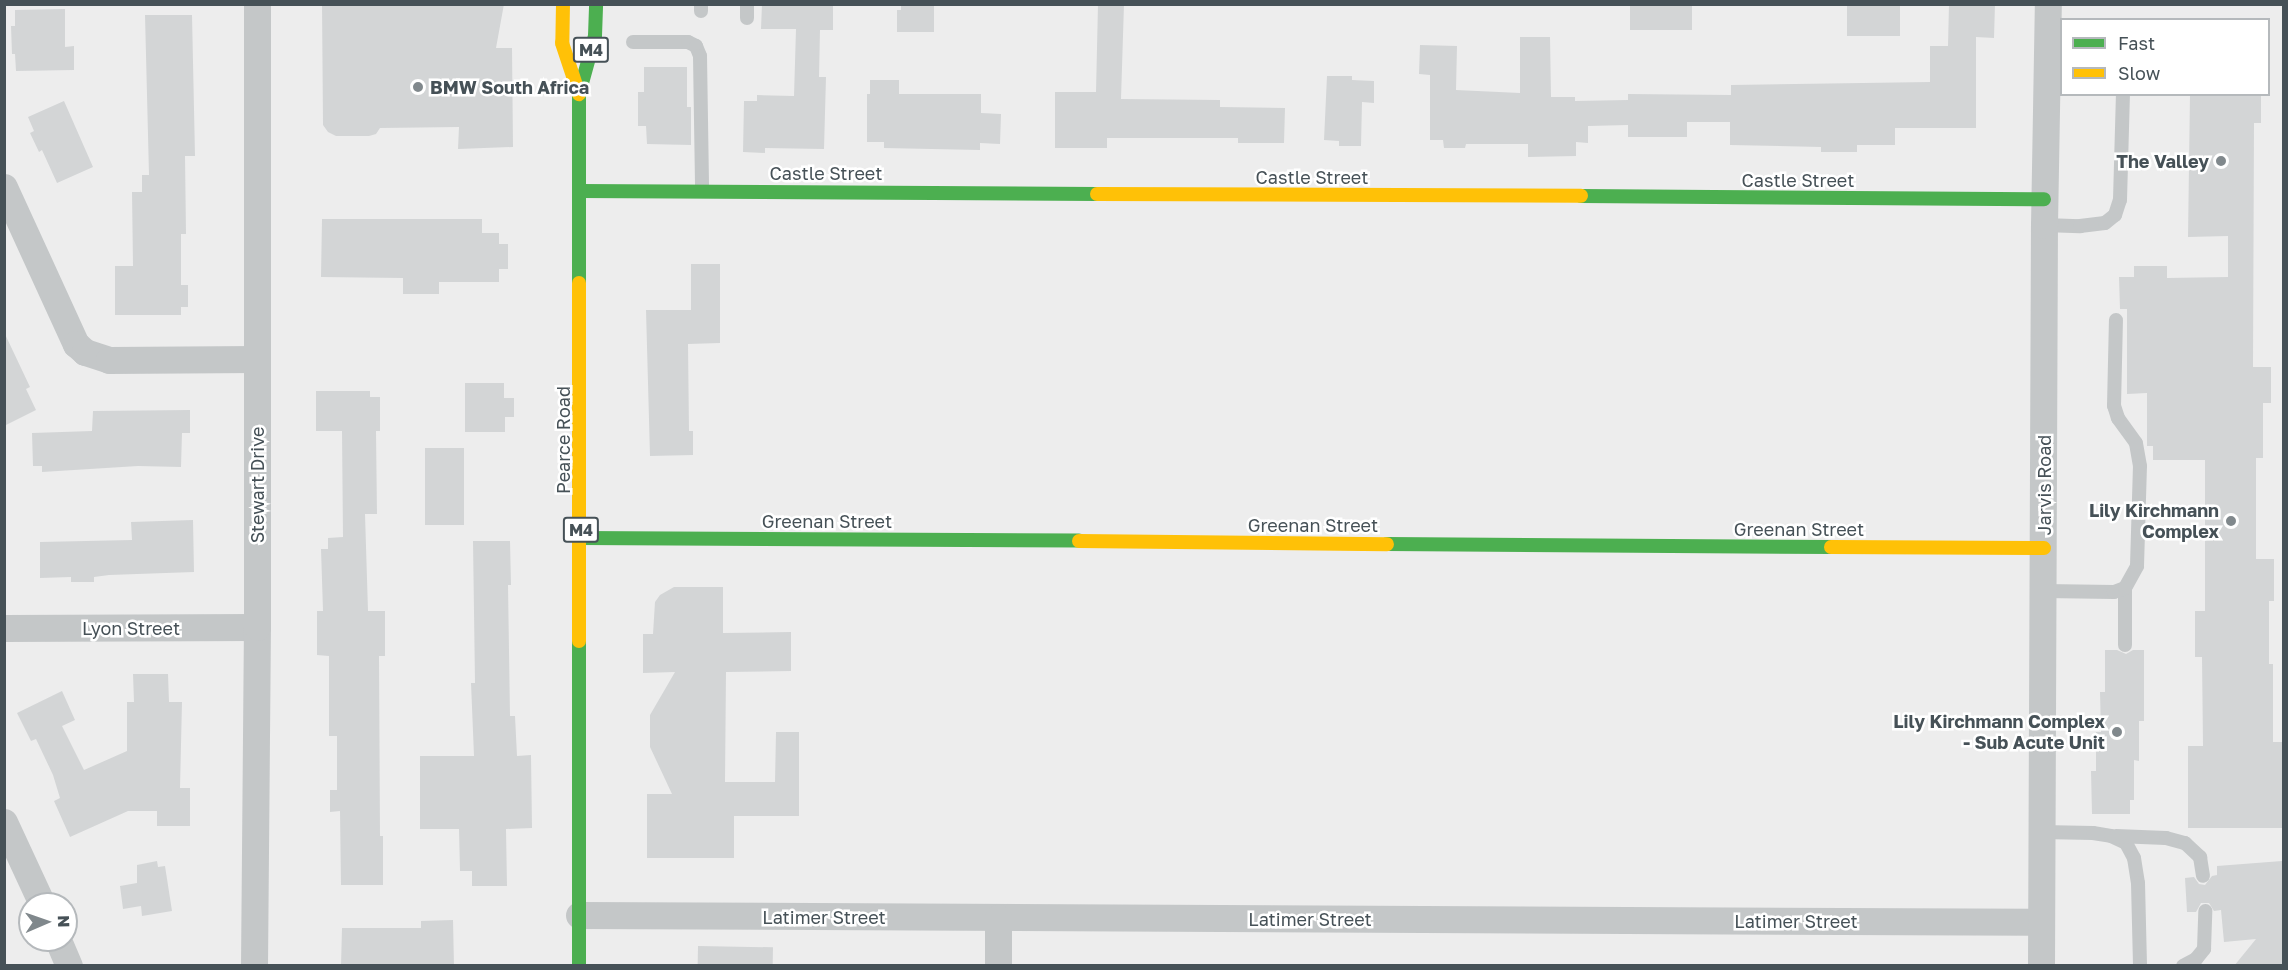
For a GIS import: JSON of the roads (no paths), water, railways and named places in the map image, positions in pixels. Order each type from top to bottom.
[{"type":"street","name":"Stewart Drive","points":[[254,966],[257,627],[257,4]]},
{"type":"street","name":"Pearce Road","points":[[563,4],[562,43],[579,94]]},
{"type":"street","name":"Pearce Road","points":[[579,966],[581,538],[579,94],[595,36],[596,4]]},
{"type":"street","name":"Jarvis Road","points":[[2041,966],[2044,212],[2048,4]]},
{"type":"street","points":[[4,187],[76,344],[85,352],[109,360],[257,359]]},
{"type":"street","name":"Castle Street","points":[[580,190],[702,190],[2044,212]]},
{"type":"street","name":"Greenan Street","points":[[581,538],[2044,549]]},
{"type":"street","name":"Lyon Street","points":[[4,628],[257,627]]},
{"type":"street","points":[[4,822],[36,892]]},
{"type":"street","name":"Latimer Street","points":[[579,915],[2041,922]]},
{"type":"street","points":[[998,918],[998,966]]},
{"type":"street","points":[[63,952],[69,966]]},
{"type":"lane","points":[[633,42],[688,42],[696,46],[700,56],[702,190]]},
{"type":"lane","points":[[2044,212],[2080,226],[2105,224],[2115,215],[2120,200],[2122,96]]},
{"type":"lane","points":[[2116,320],[2114,406],[2118,418],[2136,443],[2140,466],[2137,566],[2125,588],[2125,645]]},
{"type":"lane","points":[[2044,591],[2114,592],[2125,588]]},
{"type":"lane","points":[[2042,832],[2166,838],[2185,843],[2199,857],[2203,876]]},
{"type":"lane","points":[[2111,836],[2126,843],[2134,858],[2138,883],[2140,966]]},
{"type":"lane","points":[[2183,966],[2196,959],[2204,950],[2205,911]]},
{"type":"place","name":"BMW South Africa","points":[[418,87]]},
{"type":"place","name":"The Valley","points":[[2221,161]]},
{"type":"place","name":"Lily Kirchmann Complex","points":[[2231,521]]},
{"type":"place","name":"Lily Kirchmann Complex - Sub Acute Unit","points":[[2117,732]]}]
